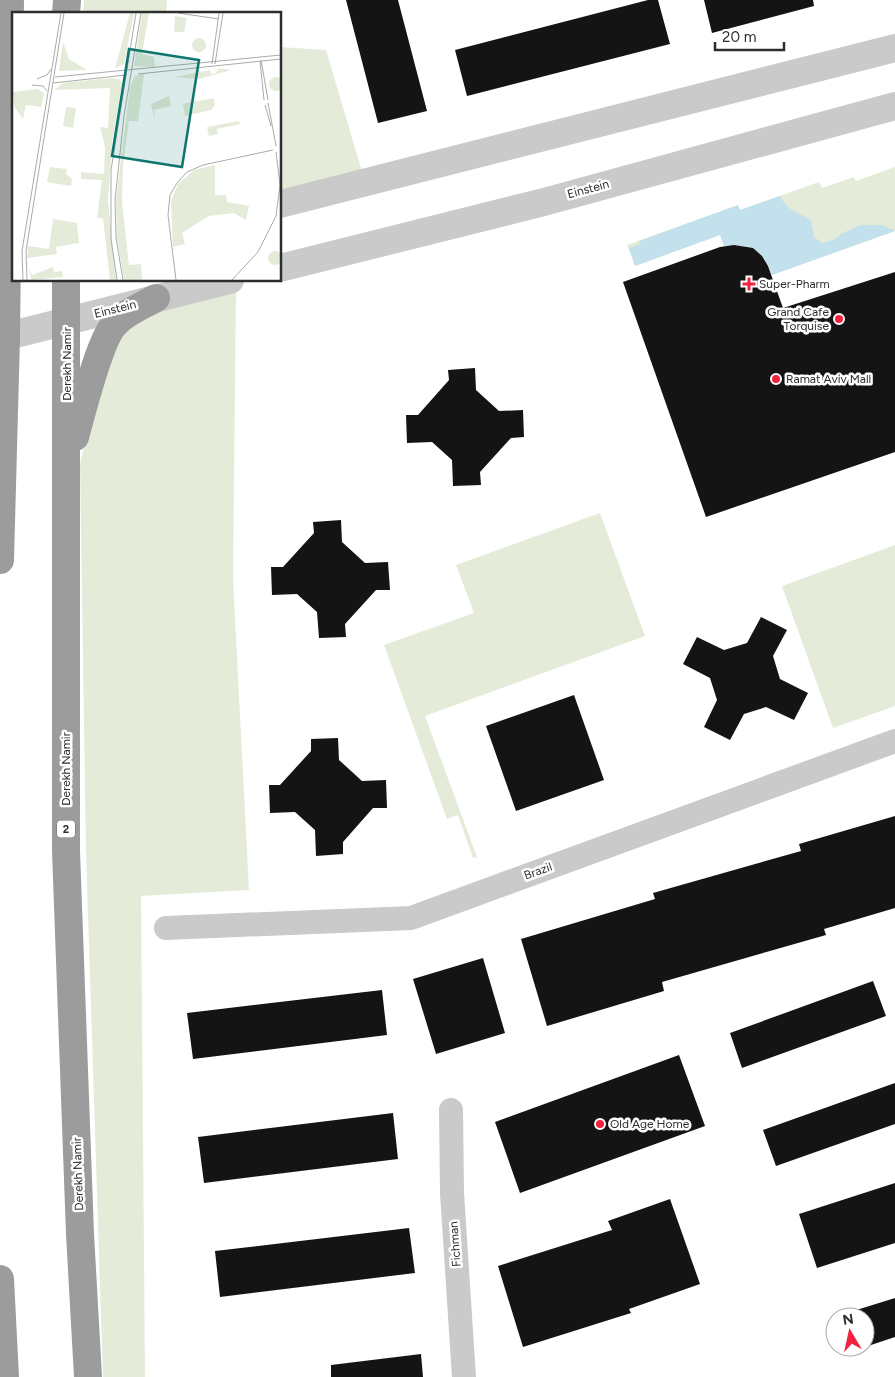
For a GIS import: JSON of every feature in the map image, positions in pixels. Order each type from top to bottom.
[{"type":"highway","points":[[0,560],[3,337],[7,264],[4,150],[10,0]]},
{"type":"highway","name":"Derekh Namir","points":[[66,281],[66,851],[80,1234],[88,1377]]},
{"type":"highway","points":[[65,467],[96,366],[113,326],[126,314],[156,298]]},
{"type":"highway","points":[[0,1279],[5,1377]]},
{"type":"street","points":[[281,204],[895,48]]},
{"type":"street","name":"Einstein","points":[[281,268],[544,202],[895,106]]},
{"type":"street","name":"Einstein","points":[[3,337],[226,281]]},
{"type":"street","name":"Brazil","points":[[166,928],[411,918],[895,741]]},
{"type":"street","name":"Fichman","points":[[451,1110],[452,1193],[464,1377]]},
{"type":"green space","points":[[84,0],[167,0],[166,12],[83,12]]},
{"type":"green space","points":[[281,47],[326,50],[363,175],[281,195]]},
{"type":"green space","points":[[895,167],[895,231],[772,275],[760,254],[741,246],[724,246],[720,235],[635,266],[627,245],[738,205],[740,210],[819,182],[822,188],[854,177],[856,181]]},
{"type":"green space","points":[[236,290],[233,579],[249,890],[141,896],[145,1377],[103,1377],[86,854],[80,464],[97,389],[122,331],[151,311]]},
{"type":"green space","points":[[600,513],[645,636],[425,716],[477,857],[473,858],[458,815],[447,819],[384,645],[474,613],[456,565]]},
{"type":"green space","points":[[895,545],[895,706],[833,728],[782,586]]},
{"type":"water","points":[[780,196],[793,211],[811,220],[814,237],[823,243],[833,240],[860,225],[882,225],[895,231],[772,275],[760,254],[741,246],[724,246],[720,235],[635,266],[629,248],[640,244],[639,241],[738,205],[740,210]]},
{"type":"building","points":[[346,0],[398,0],[427,111],[378,123]]},
{"type":"building","points":[[648,0],[658,0],[670,44],[467,96],[455,50]]},
{"type":"building","points":[[704,0],[813,0],[814,6],[712,33]]},
{"type":"building","name":"Ramat Aviv Mall","points":[[734,245],[753,248],[762,256],[768,266],[783,308],[895,272],[895,452],[706,517],[623,282],[720,247]]},
{"type":"building","points":[[475,368],[476,390],[499,411],[523,410],[524,437],[511,438],[480,472],[481,485],[453,486],[452,460],[432,442],[407,443],[406,415],[418,415],[449,380],[448,370]]},
{"type":"building","points":[[341,520],[342,542],[365,563],[388,562],[390,590],[376,590],[345,624],[346,637],[319,638],[317,612],[297,594],[272,595],[271,567],[283,567],[314,533],[313,522]]},
{"type":"building","points":[[761,617],[787,630],[773,656],[780,679],[808,693],[794,720],[766,707],[744,714],[730,740],[704,727],[717,700],[710,678],[683,664],[697,637],[724,650],[747,643]]},
{"type":"building","points":[[574,695],[604,780],[516,811],[486,726]]},
{"type":"building","points":[[338,738],[339,760],[362,781],[386,780],[387,808],[373,808],[343,842],[343,854],[316,856],[315,830],[295,812],[270,813],[269,785],[280,785],[311,751],[311,739]]},
{"type":"building","points":[[895,816],[895,908],[824,929],[826,935],[662,982],[664,991],[547,1026],[521,939],[655,899],[653,893],[801,851],[799,844]]},
{"type":"building","points":[[483,958],[505,1033],[436,1054],[413,979]]},
{"type":"building","points":[[873,981],[886,1016],[742,1068],[730,1033]]},
{"type":"building","points":[[382,990],[387,1035],[193,1059],[187,1013]]},
{"type":"building","name":"Old Age Home","points":[[679,1055],[705,1126],[520,1193],[495,1122]]},
{"type":"building","points":[[895,1083],[895,1124],[776,1166],[763,1130]]},
{"type":"building","points":[[393,1113],[398,1159],[204,1183],[198,1137]]},
{"type":"building","points":[[895,1183],[895,1243],[817,1268],[799,1214]]},
{"type":"building","points":[[670,1199],[700,1284],[629,1309],[631,1313],[523,1347],[498,1266],[612,1230],[608,1221]]},
{"type":"building","points":[[409,1228],[415,1273],[220,1297],[215,1251]]},
{"type":"building","points":[[895,1298],[895,1337],[875,1344],[875,1307],[866,1307]]},
{"type":"building","points":[[421,1354],[423,1377],[331,1377],[331,1365]]},
{"type":"place","name":"Super-Pharm","points":[[749,284]]},
{"type":"place","name":"Grand Cafe Torquise","points":[[839,319]]},
{"type":"place","name":"Ramat Aviv Mall","points":[[776,379]]},
{"type":"place","name":"Old Age Home","points":[[600,1124]]}]
